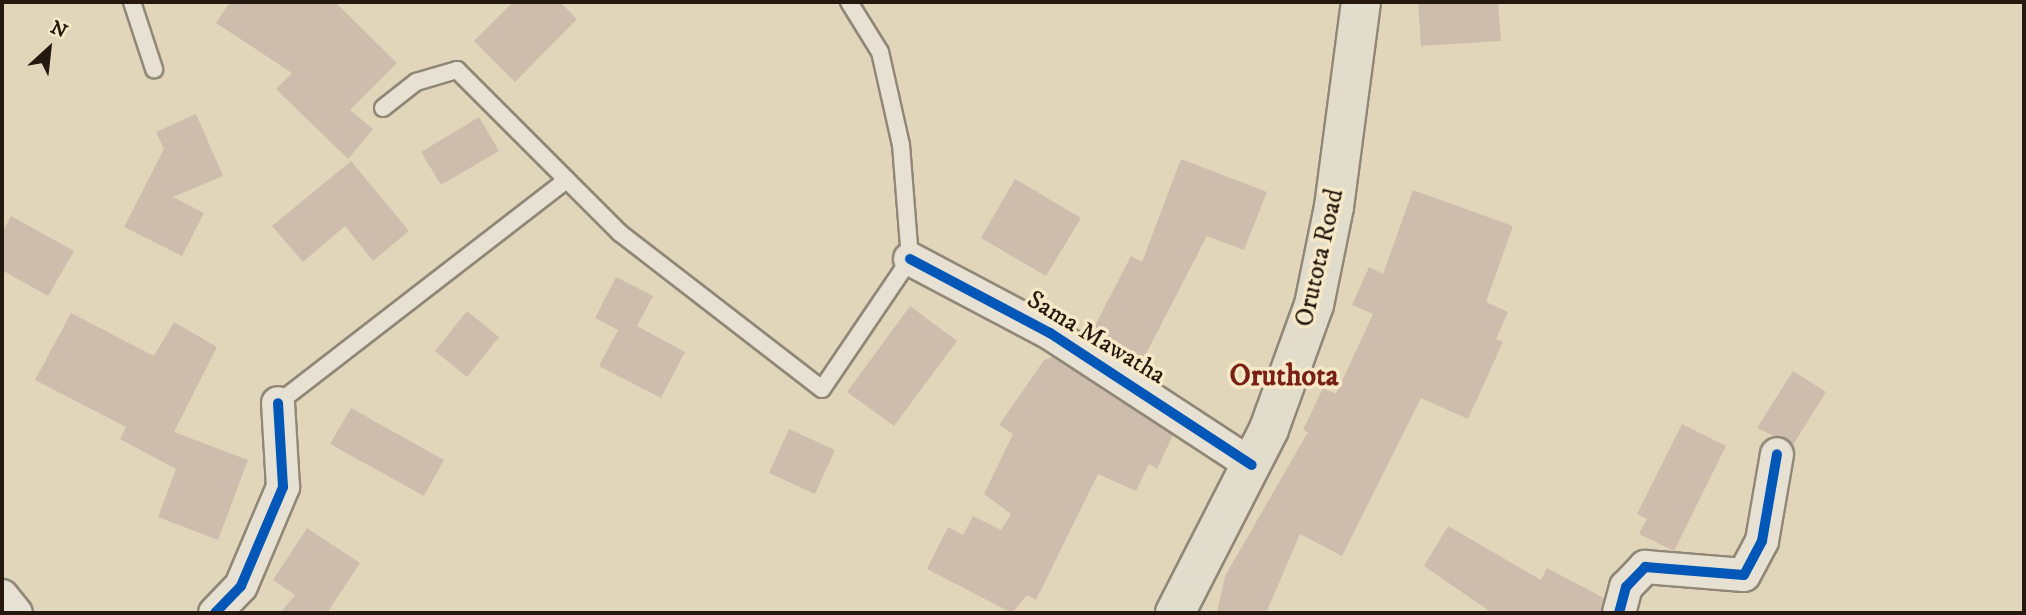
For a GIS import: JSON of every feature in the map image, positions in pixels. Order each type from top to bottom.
[{"type":"main road","name":"Orutota Road","points":[[1175,613],[1252,465],[1314,305],[1334,207],[1361,2]]},
{"type":"street","name":"Sama Mawatha","points":[[911,259],[1050,333],[1252,465]]},
{"type":"street","points":[[215,613],[241,586],[283,488],[278,403]]},
{"type":"street","points":[[1619,613],[1626,587],[1645,567],[1744,575],[1762,541],[1777,454]]},
{"type":"street","points":[[2,596],[16,613]]},
{"type":"lane","points":[[132,2],[154,69]]},
{"type":"lane","points":[[383,108],[416,82],[457,70],[620,233],[822,389],[911,259],[901,145],[880,52],[849,2]]},
{"type":"lane","points":[[278,403],[567,180]]},
{"type":"building","points":[[230,2],[335,2],[397,63],[350,110],[373,129],[348,159],[276,89],[292,73],[216,23]]},
{"type":"building","points":[[513,2],[560,2],[577,19],[515,82],[474,41]]},
{"type":"building","points":[[1498,2],[1501,41],[1421,46],[1418,3]]},
{"type":"building","points":[[196,114],[223,176],[173,197],[204,213],[182,256],[124,227],[164,149],[156,132]]},
{"type":"building","points":[[479,117],[499,151],[441,185],[421,152]]},
{"type":"building","points":[[1181,159],[1267,192],[1244,250],[1207,236],[1138,369],[1089,337],[1131,256],[1142,262]]},
{"type":"building","points":[[351,161],[409,231],[373,261],[345,226],[303,262],[272,226]]},
{"type":"building","points":[[1015,179],[1081,218],[1046,276],[981,238]]},
{"type":"building","points":[[1413,190],[1513,226],[1486,302],[1508,312],[1496,339],[1503,342],[1468,419],[1421,398],[1342,556],[1300,534],[1266,613],[1217,613],[1225,576],[1308,432],[1303,430],[1323,388],[1336,394],[1373,314],[1352,305],[1369,267],[1383,274]]},
{"type":"building","points":[[11,216],[74,251],[48,296],[2,270],[2,233]]},
{"type":"building","points":[[616,277],[653,296],[637,326],[685,352],[661,398],[599,366],[618,330],[595,318]]},
{"type":"building","points":[[910,306],[957,341],[894,426],[847,392]]},
{"type":"building","points":[[467,311],[499,337],[467,377],[435,351]]},
{"type":"building","points":[[71,313],[154,356],[174,322],[217,347],[174,432],[248,460],[218,540],[158,517],[176,469],[120,439],[126,427],[35,380]]},
{"type":"building","points":[[1053,357],[1173,435],[1157,469],[1149,464],[1136,491],[1098,474],[1036,600],[1027,595],[1012,613],[927,569],[948,527],[963,535],[973,516],[1001,530],[1011,514],[984,494],[1013,434],[999,425],[1044,360]]},
{"type":"building","points":[[1793,371],[1826,392],[1793,445],[1757,428]]},
{"type":"building","points":[[351,408],[444,460],[424,496],[330,444]]},
{"type":"building","points":[[1682,424],[1726,446],[1674,551],[1639,534],[1647,519],[1637,514]]},
{"type":"building","points":[[789,429],[835,450],[815,494],[769,473]]},
{"type":"building","points":[[1448,526],[1541,580],[1547,568],[1604,598],[1601,613],[1492,613],[1424,566]]},
{"type":"building","points":[[307,528],[360,563],[327,613],[280,613],[295,595],[273,580]]},
{"type":"cycle path","points":[[910,259],[1050,333],[1252,465]]},
{"type":"cycle path","points":[[215,613],[241,586],[283,487],[278,403]]},
{"type":"cycle path","points":[[1619,613],[1626,587],[1645,567],[1744,575],[1762,541],[1777,454]]},
{"type":"district","name":"Oruthota","points":[[1284,377]]}]
